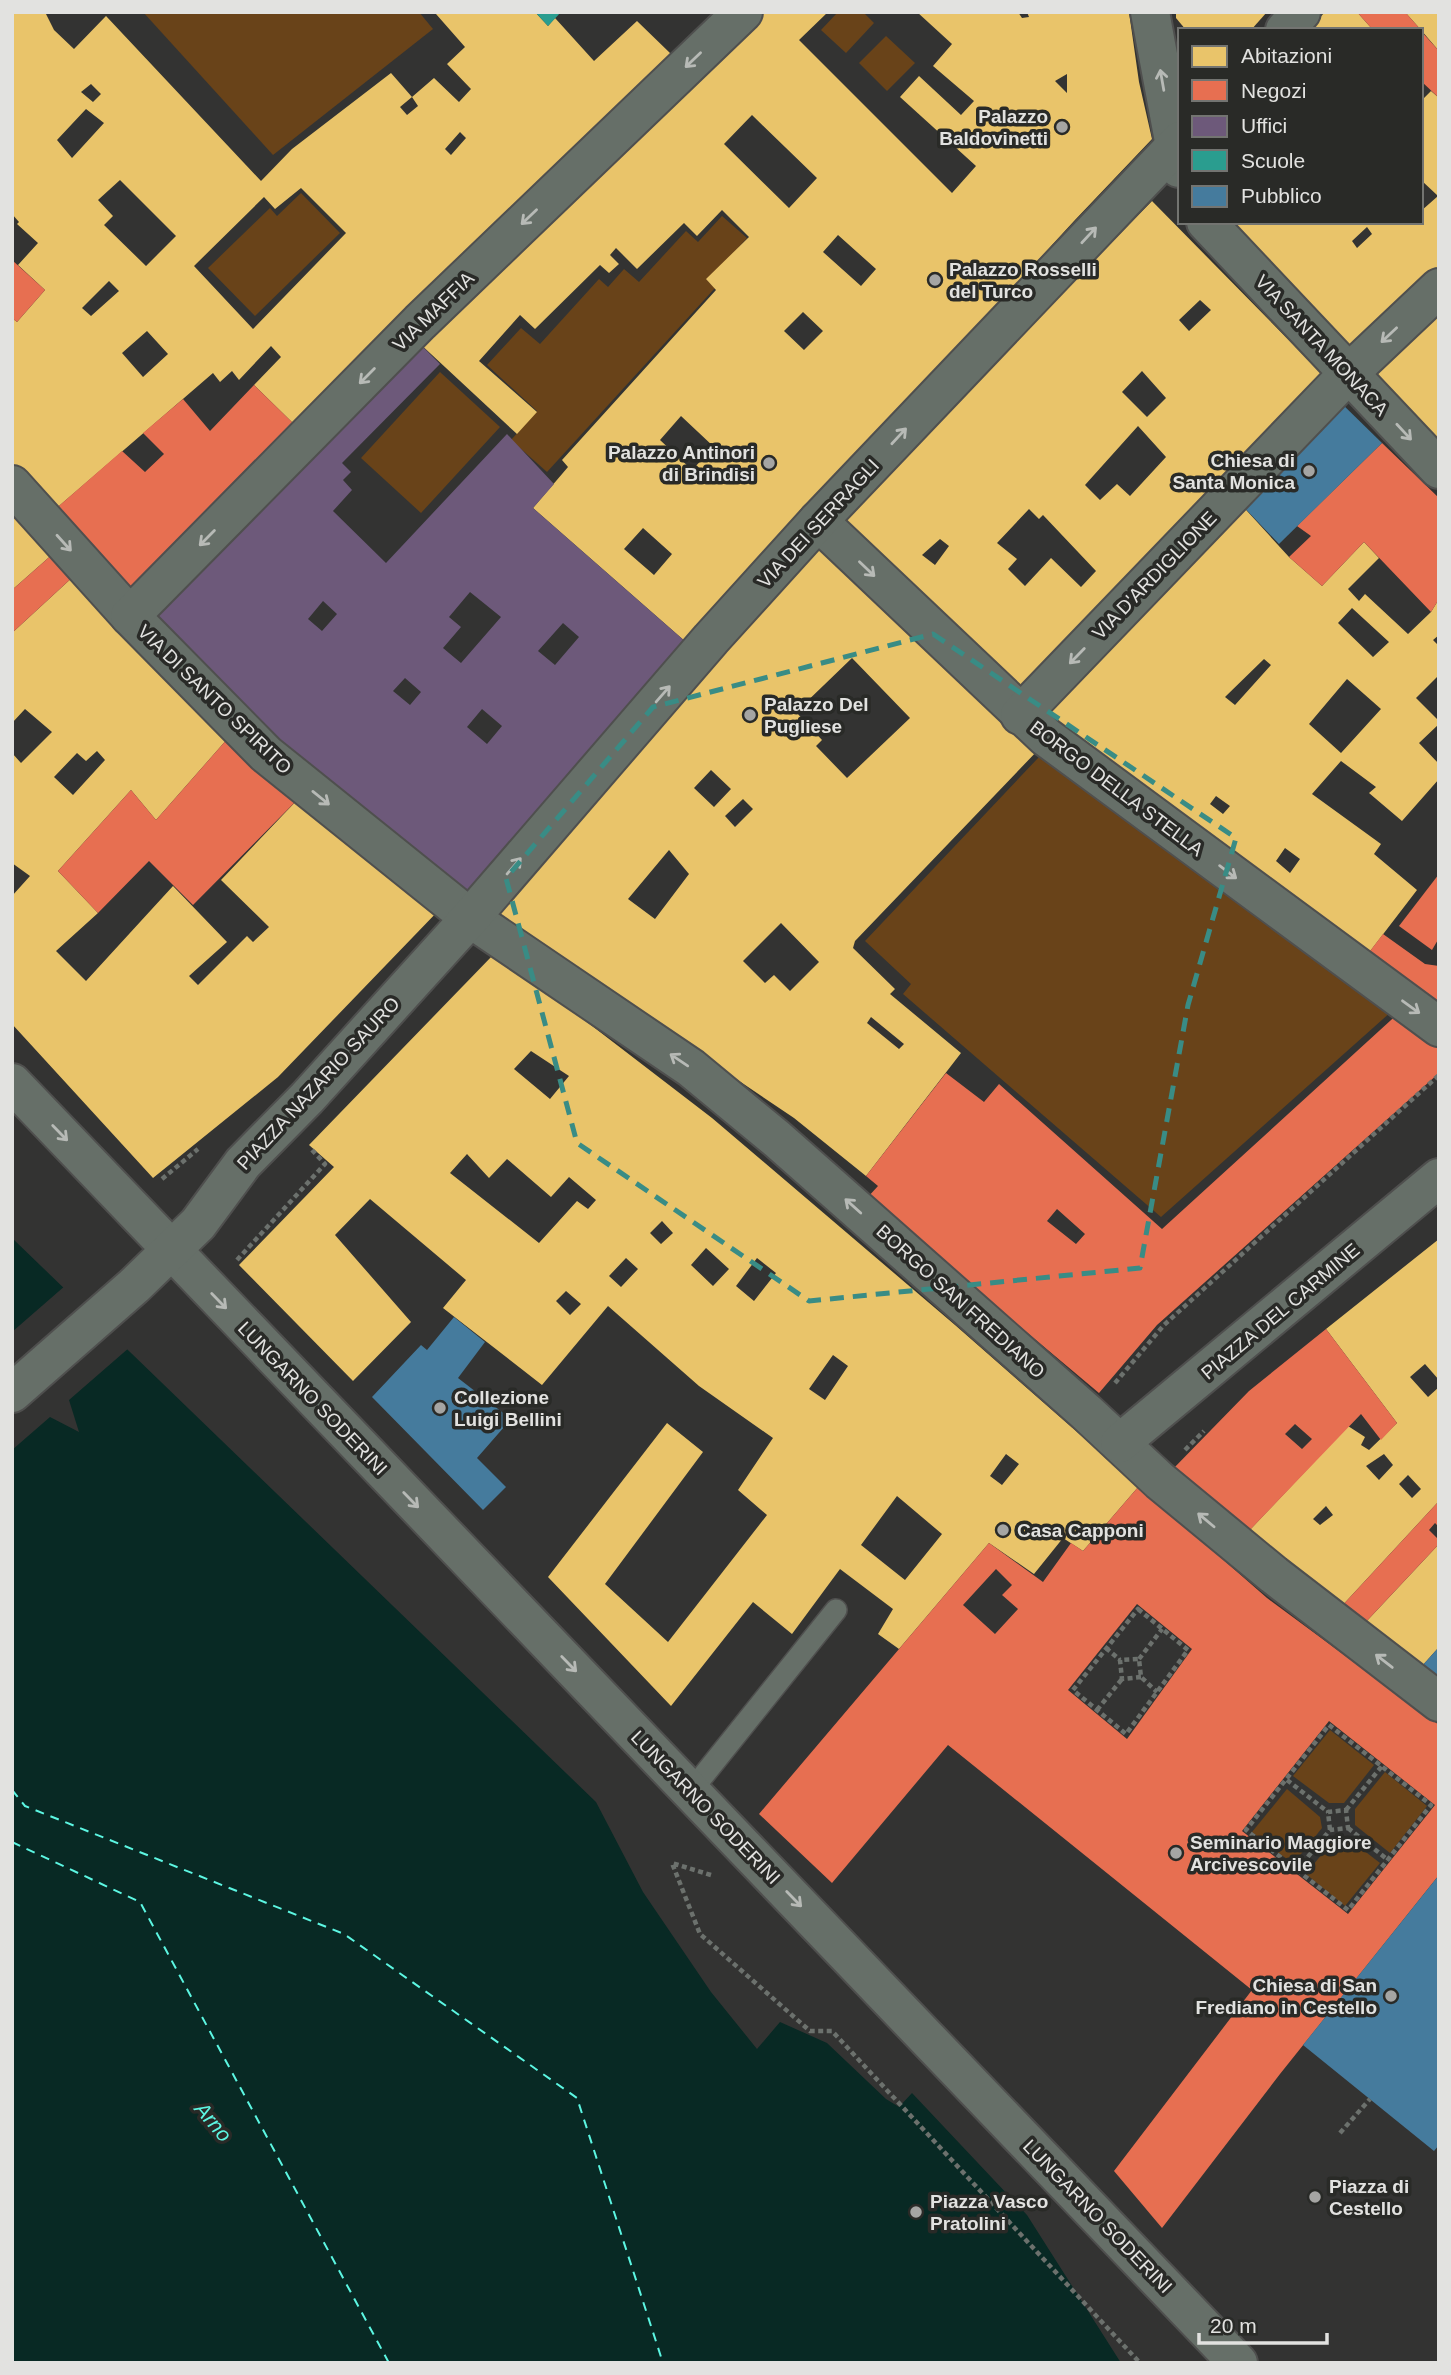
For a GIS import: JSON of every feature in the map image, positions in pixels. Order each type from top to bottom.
[{"type":"street","name":"VIA MAFFIA","points":[[130,616],[420,322],[743,12]]},
{"type":"street","points":[[1150,12],[1178,153]]},
{"type":"street","points":[[1286,28],[1301,12]]},
{"type":"street","name":"VIA DEI SERRAGLI","points":[[470,918],[650,708],[818,521],[1178,153]]},
{"type":"street","name":"VIA SANTA MONACA","points":[[1208,224],[1439,469]]},
{"type":"street","name":"VIA D'ARDIGLIONE","points":[[1020,715],[1349,373],[1439,288]]},
{"type":"street","name":"VIA DI SANTO SPIRITO","points":[[14,491],[130,616],[266,754],[470,918]]},
{"type":"street","name":"BORGO DELLA STELLA","points":[[818,521],[1046,737],[1439,1027]]},
{"type":"street","name":"PIAZZA NAZARIO SAURO","points":[[12,1393],[172,1252],[198,1224],[243,1163],[307,1098],[470,918]]},
{"type":"street","name":"BORGO SAN FREDIANO","points":[[470,918],[691,1068],[777,1139],[1160,1481],[1218,1530],[1439,1702]]},
{"type":"street","name":"LUNGARNO SODERINI","points":[[12,1083],[1238,2363]]},
{"type":"street","name":"PIAZZA DEL CARMINE","points":[[1120,1443],[1439,1178]]},
{"type":"lane","points":[[691,1791],[836,1610]]},
{"type":"path","points":[[1107,1393],[1164,1325],[1439,1075]]},
{"type":"path","points":[[1138,1609],[1162,1629],[1188,1650],[1126,1734],[1073,1690],[1138,1609]]},
{"type":"path","points":[[1157,1692],[1140,1677],[1139,1659],[1162,1629]]},
{"type":"path","points":[[1106,1648],[1120,1660],[1122,1679]]},
{"type":"path","points":[[1120,1660],[1139,1659]]},
{"type":"path","points":[[1097,1710],[1122,1679],[1140,1677]]},
{"type":"path","points":[[1329,1725],[1382,1766],[1431,1805],[1348,1910],[1246,1830],[1329,1725]]},
{"type":"path","points":[[1287,1780],[1328,1812],[1346,1810],[1382,1766]]},
{"type":"path","points":[[1346,1810],[1348,1828]]},
{"type":"path","points":[[1328,1812],[1330,1830]]},
{"type":"path","points":[[1297,1870],[1330,1830],[1348,1828],[1388,1860]]},
{"type":"path","points":[[716,1877],[672,1863],[700,1934],[810,2031],[832,2031],[1140,2363]]},
{"type":"path","points":[[1340,2133],[1370,2099]]},
{"type":"highlighted area","points":[[933,634],[1236,838],[1188,1005],[1140,1268],[809,1301],[577,1143],[506,878],[653,707]]},
{"type":"shaded area","points":[[143,12],[419,12],[433,29],[273,155]]},
{"type":"shaded area","points":[[838,12],[863,12],[874,23],[846,53],[821,30]]},
{"type":"shaded area","points":[[886,36],[915,63],[887,91],[859,63]]},
{"type":"shaded area","points":[[301,193],[340,233],[255,316],[208,268],[270,208],[277,216]]},
{"type":"shaded area","points":[[722,216],[747,238],[708,281],[715,288],[547,472],[511,440],[537,411],[487,365],[521,328],[540,344],[599,279],[608,287],[624,269],[639,282],[686,231],[698,242]]},
{"type":"shaded area","points":[[440,372],[500,427],[421,513],[361,458]]},
{"type":"shaded area","points":[[1039,757],[1392,1011],[1161,1217],[903,994],[911,984],[865,941]]},
{"type":"shaded area","points":[[1330,1730],[1374,1765],[1344,1803],[1329,1803],[1293,1776]]},
{"type":"shaded area","points":[[1385,1772],[1427,1806],[1390,1853],[1355,1825],[1355,1809]]},
{"type":"shaded area","points":[[1287,1789],[1320,1817],[1322,1828],[1293,1864],[1252,1832]]},
{"type":"shaded area","points":[[1345,1836],[1380,1863],[1345,1906],[1306,1874],[1334,1839]]},
{"type":"water","name":"Arno","points":[[12,1238],[596,1802],[643,1892],[711,1992],[757,2049],[780,2022],[827,2043],[886,2099],[899,2107],[912,2093],[1027,2215],[1121,2363],[12,2363]]},
{"type":"pier","points":[[66,1285],[130,1347],[69,1400],[79,1432],[50,1417],[12,1450],[12,1332]]},
{"type":"building: Abitazioni","points":[[12,12],[45,12],[54,30],[74,49],[106,16],[261,181],[292,149],[391,73],[412,97],[434,78],[459,102],[471,89],[447,64],[465,47],[436,14],[438,12],[535,12],[548,26],[555,18],[594,61],[637,21],[671,54],[299,429],[254,385],[281,357],[271,346],[239,380],[232,371],[220,382],[213,373],[52,512],[12,470],[12,318],[17,322],[45,290],[18,265],[38,243],[17,224],[19,222],[12,214]],"holes":[[[91,84],[101,94],[93,102],[81,92]],[[412,97],[418,106],[407,115],[400,107]],[[86,109],[104,123],[72,158],[57,140]],[[460,132],[466,138],[451,155],[445,149]],[[120,180],[176,236],[146,266],[104,225],[113,216],[98,200]],[[301,188],[346,233],[253,329],[194,266],[264,197],[275,209]],[[109,281],[119,291],[91,316],[82,308]],[[147,331],[168,354],[143,377],[122,353]]]},
{"type":"building: Abitazioni","points":[[762,12],[828,12],[799,40],[952,193],[976,166],[900,97],[919,76],[961,115],[974,101],[933,66],[952,44],[917,12],[1018,12],[1022,18],[1029,17],[1027,12],[1129,12],[1139,82],[1152,139],[687,643],[533,508],[568,467],[562,460],[716,290],[706,279],[749,237],[722,210],[697,236],[684,223],[637,269],[616,248],[610,255],[619,264],[609,273],[600,265],[535,329],[520,315],[479,361],[537,412],[517,434],[417,341]],"holes":[[[1067,74],[1067,93],[1055,81]],[[752,115],[817,178],[789,208],[724,144]],[[838,235],[876,269],[861,286],[823,252]],[[803,312],[823,331],[804,350],[784,331]],[[681,416],[714,447],[692,470],[660,440]],[[643,528],[672,554],[654,575],[624,549]]]},
{"type":"building: Abitazioni","points":[[1176,12],[1267,12],[1253,28],[1184,28],[1176,18]]},
{"type":"building: Abitazioni","points":[[1325,12],[1357,12],[1371,28],[1310,28]]},
{"type":"building: Abitazioni","points":[[1405,12],[1439,12],[1439,51],[1423,32],[1423,28],[1419,28]]},
{"type":"building: Abitazioni","points":[[1431,91],[1439,98],[1439,269],[1353,353],[1229,224],[1423,224],[1423,209],[1438,196],[1423,182],[1423,99]],"holes":[[[1367,227],[1372,234],[1357,248],[1352,241]]]},
{"type":"building: Abitazioni","points":[[1152,201],[1328,380],[1018,701],[838,529],[949,409]],"holes":[[[1200,300],[1211,310],[1189,331],[1179,320]],[[1142,371],[1166,398],[1147,417],[1122,392]],[[1138,426],[1166,457],[1130,496],[1117,484],[1100,500],[1085,485]],[[1029,509],[1039,519],[1043,515],[1096,571],[1081,587],[1051,558],[1025,586],[1008,569],[1017,559],[997,543]],[[940,539],[949,546],[935,565],[922,555]]]},
{"type":"building: Abitazioni","points":[[1439,297],[1439,449],[1366,366]]},
{"type":"building: Abitazioni","points":[[1237,500],[1289,557],[1322,586],[1364,542],[1379,558],[1348,589],[1359,601],[1365,594],[1408,634],[1431,612],[1439,599],[1439,635],[1433,640],[1439,646],[1439,675],[1416,698],[1439,721],[1419,743],[1439,764],[1439,779],[1402,821],[1369,793],[1376,787],[1341,761],[1312,794],[1381,844],[1374,854],[1417,890],[1361,963],[1029,714]],"holes":[[[1352,608],[1389,642],[1373,657],[1338,623]],[[1264,659],[1271,665],[1235,705],[1225,697]],[[1347,679],[1381,709],[1341,753],[1309,724]],[[1216,796],[1230,806],[1223,814],[1210,804]],[[1285,848],[1300,859],[1290,873],[1276,861]]]},
{"type":"building: Abitazioni","points":[[12,502],[55,552],[12,590]]},
{"type":"building: Abitazioni","points":[[822,539],[1039,749],[855,941],[853,948],[895,989],[890,994],[961,1053],[866,1176],[794,1118],[603,989],[492,908]],"holes":[[[852,658],[910,718],[847,778],[816,746],[822,740],[796,712]],[[711,770],[731,789],[714,807],[694,788]],[[743,799],[753,809],[735,827],[725,816]],[[669,850],[689,874],[655,919],[628,899]],[[781,923],[819,962],[790,991],[774,975],[765,983],[743,961]],[[871,1017],[904,1044],[899,1049],[867,1023]]]},
{"type":"building: Abitazioni","points":[[75,575],[229,737],[156,820],[131,790],[58,871],[98,913],[56,951],[86,981],[173,886],[227,942],[189,976],[198,985],[247,936],[253,942],[269,927],[221,880],[301,796],[440,909],[278,1077],[153,1178],[12,1024],[12,896],[30,876],[12,863],[12,753],[21,763],[52,732],[25,709],[12,723],[12,633]],"holes":[[[97,751],[105,760],[73,795],[54,777],[77,753],[86,761]]]},
{"type":"building: Abitazioni","points":[[494,954],[712,1118],[1139,1486],[1083,1551],[1063,1538],[1034,1574],[989,1543],[899,1649],[878,1634],[893,1609],[840,1569],[792,1634],[753,1602],[671,1706],[548,1577],[667,1423],[703,1452],[605,1584],[668,1642],[767,1515],[738,1490],[773,1438],[699,1386],[608,1306],[542,1385],[443,1308],[466,1280],[370,1199],[335,1235],[411,1322],[353,1381],[239,1265],[334,1167],[309,1145]],"holes":[[[531,1051],[569,1076],[550,1099],[514,1069]],[[467,1154],[489,1178],[507,1159],[551,1197],[569,1177],[596,1200],[588,1209],[577,1201],[539,1243],[450,1173]],[[662,1221],[673,1233],[661,1244],[650,1233]],[[706,1248],[729,1269],[713,1286],[691,1265]],[[626,1258],[638,1269],[621,1287],[609,1276]],[[757,1258],[776,1273],[754,1301],[736,1286]],[[566,1291],[581,1304],[570,1315],[556,1301]],[[833,1355],[848,1366],[825,1400],[809,1389]],[[1006,1454],[1019,1464],[1002,1485],[990,1476]],[[897,1496],[942,1534],[905,1580],[861,1545]]]},
{"type":"building: Abitazioni","points":[[1439,1239],[1439,1380],[1425,1364],[1410,1377],[1428,1397],[1439,1387],[1439,1501],[1340,1608],[1247,1533],[1348,1426],[1365,1437],[1361,1445],[1369,1450],[1397,1423],[1326,1329]],"holes":[[[1384,1454],[1393,1465],[1379,1480],[1366,1466]],[[1408,1475],[1421,1489],[1412,1498],[1399,1484]],[[1326,1506],[1333,1515],[1320,1525],[1313,1519]]]},
{"type":"building: Abitazioni","points":[[1439,1544],[1439,1647],[1422,1666],[1364,1624]]},
{"type":"building: Negozi","points":[[1357,12],[1405,12],[1419,28],[1371,28]]},
{"type":"building: Negozi","points":[[1423,33],[1439,51],[1439,98],[1423,83]]},
{"type":"building: Negozi","points":[[12,260],[45,290],[17,322],[12,318]]},
{"type":"building: Negozi","points":[[254,385],[299,429],[133,599],[52,512],[122,451],[145,472],[164,454],[143,433],[183,399],[210,431]]},
{"type":"building: Negozi","points":[[1382,443],[1439,498],[1439,599],[1431,612],[1364,542],[1322,586],[1289,557],[1311,536],[1297,526]]},
{"type":"building: Negozi","points":[[55,552],[75,575],[12,633],[12,590]]},
{"type":"building: Negozi","points":[[229,737],[301,796],[193,905],[149,861],[98,913],[58,871],[131,790],[156,820]]},
{"type":"building: Negozi","points":[[1439,874],[1439,938],[1432,950],[1399,926]]},
{"type":"building: Negozi","points":[[1383,934],[1425,964],[1439,966],[1439,1022],[1361,963]]},
{"type":"building: Negozi","points":[[1402,1010],[1439,1040],[1439,1073],[1157,1325],[1099,1393],[867,1198],[878,1186],[866,1176],[946,1073],[984,1102],[999,1084],[1162,1229]],"holes":[[[1057,1209],[1085,1234],[1076,1244],[1047,1221]]]},
{"type":"building: Negozi","points":[[1326,1329],[1397,1423],[1381,1440],[1361,1414],[1247,1533],[1172,1470],[1249,1391]],"holes":[[[1295,1424],[1312,1439],[1302,1449],[1285,1434]]]},
{"type":"building: Negozi","name":"Seminario Maggiore Arcivescovile","points":[[1139,1486],[1267,1598],[1439,1725],[1439,1875],[1280,2074],[1162,2228],[1114,2171],[1252,1990],[948,1745],[832,1883],[759,1814],[989,1543],[1043,1582],[1071,1543],[1083,1551]],"holes":[[[996,1569],[1012,1585],[1002,1595],[1018,1609],[995,1634],[963,1605]],[[1137,1604],[1192,1649],[1127,1739],[1068,1690]],[[1329,1721],[1435,1805],[1348,1914],[1242,1831]]]},
{"type":"building: Negozi","points":[[1439,1501],[1439,1527],[1435,1523],[1429,1530],[1439,1540],[1439,1544],[1364,1624],[1340,1608]]},
{"type":"building: Uffici","points":[[417,341],[440,364],[342,463],[351,472],[343,480],[352,490],[333,511],[386,563],[507,434],[554,484],[533,508],[687,643],[468,902],[262,738],[143,610]],"holes":[[[470,592],[501,617],[461,663],[443,648],[461,627],[449,617]],[[323,601],[337,614],[322,631],[308,619]],[[563,623],[579,637],[555,665],[538,651]],[[405,678],[421,692],[410,705],[393,691]],[[482,709],[502,726],[487,744],[467,727]]]},
{"type":"building: Scuole","points":[[535,12],[561,12],[548,26]]},
{"type":"building: Pubblico","name":"Chiesa di Santa Monica","points":[[1337,399],[1382,443],[1279,544],[1237,500]]},
{"type":"building: Pubblico","name":"Collezione Luigi Bellini","points":[[454,1317],[485,1342],[458,1378],[511,1419],[477,1458],[506,1487],[483,1510],[372,1397],[421,1345],[427,1350]]},
{"type":"building: Pubblico","points":[[1439,1647],[1439,1678],[1422,1666]]},
{"type":"building: Pubblico","name":"Chiesa di San Frediano in Cestello","points":[[1439,1875],[1439,2145],[1434,2151],[1303,2045]]},
{"type":"ferry route","points":[[12,1790],[25,1806],[344,1934],[577,2098],[663,2363]]},
{"type":"ferry route","points":[[12,1842],[140,1902],[389,2363]]},
{"type":"place","name":"Palazzo Baldovinetti","points":[[1062,127]]},
{"type":"place","name":"Palazzo Rosselli del Turco","points":[[935,280]]},
{"type":"place","name":"Palazzo Antinori di Brindisi","points":[[769,463]]},
{"type":"place","name":"Chiesa di Santa Monica","points":[[1309,471]]},
{"type":"place","name":"Palazzo Del Pugliese","points":[[750,715]]},
{"type":"place","name":"Collezione Luigi Bellini","points":[[440,1408]]},
{"type":"place","name":"Casa Capponi","points":[[1003,1530]]},
{"type":"place","name":"Seminario Maggiore Arcivescovile","points":[[1176,1853]]},
{"type":"place","name":"Chiesa di San Frediano in Cestello","points":[[1391,1996]]},
{"type":"place","name":"Piazza di Cestello","points":[[1315,2197]]},
{"type":"place","name":"Piazza Vasco Pratolini","points":[[916,2212]]}]
